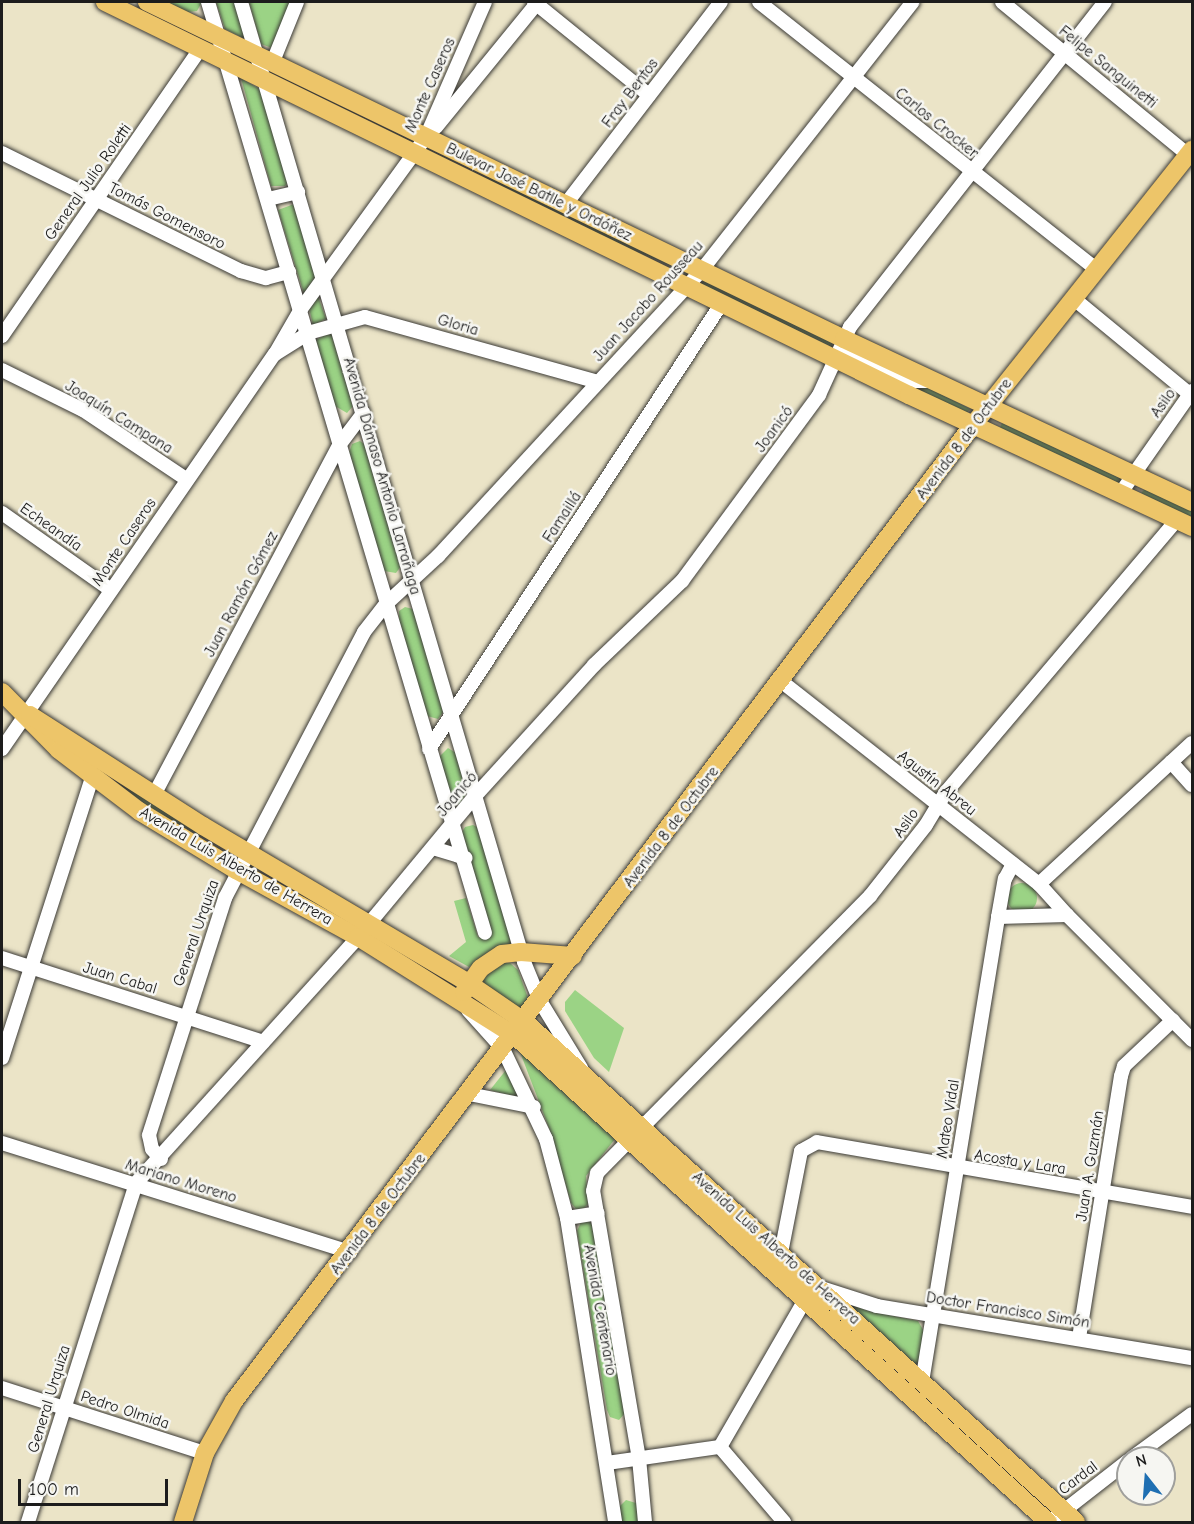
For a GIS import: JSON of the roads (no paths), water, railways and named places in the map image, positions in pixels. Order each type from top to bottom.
[{"type":"main road","name":"Bulevar José Batlle y Ordóñez","points":[[105,2],[226,61],[265,67],[426,137],[701,271],[1192,502]]},
{"type":"main road","name":"Bulevar José Batlle y Ordóñez","points":[[147,2],[219,36],[265,67],[415,154],[973,425],[1187,524]]},
{"type":"main road","points":[[415,154],[423,149],[431,150],[473,171],[506,176]]},
{"type":"main road","name":"Avenida 8 de Octubre","points":[[183,1522],[205,1453],[234,1401],[350,1252],[973,425],[1096,269],[1191,154]]},
{"type":"main road","points":[[588,240],[607,239],[684,274],[701,271]]},
{"type":"main road","name":"Avenida Luis Alberto de Herrera","points":[[2,692],[25,713],[35,729],[92,777],[236,870],[468,982],[514,1035],[637,1133],[821,1288],[922,1382],[1059,1519]]},
{"type":"main road","name":"Avenida Luis Alberto de Herrera","points":[[25,713],[42,719],[154,795],[247,851],[514,1035],[583,1073],[637,1133],[805,1300],[1059,1519]]},
{"type":"main road","points":[[463,1001],[468,982],[493,958],[521,952],[573,956]]},
{"type":"street","name":"Avenida Dámaso Antonio Larrañaga","points":[[208,2],[301,309],[429,749],[465,858],[485,933]]},
{"type":"street","name":"Avenida Dámaso Antonio Larrañaga","points":[[241,2],[265,67],[298,192],[521,952],[540,1001],[583,1073]]},
{"type":"street","points":[[265,67],[297,2]]},
{"type":"street","name":"Monte Caseros","points":[[2,749],[186,479],[275,354],[301,309],[426,137],[485,2]]},
{"type":"street","points":[[426,137],[536,2],[649,95]]},
{"type":"street","name":"Fray Bentos","points":[[565,205],[721,2]]},
{"type":"street","name":"Carlos Crocker","points":[[759,2],[1096,269]]},
{"type":"street","name":"Juan Jacobo Rousseau","points":[[386,604],[411,581],[701,271],[913,2]]},
{"type":"street","name":"Felipe Sanguinetti","points":[[1002,2],[1191,154]]},
{"type":"street","name":"Joanicó","points":[[136,1183],[161,1159],[364,930],[475,796],[594,665],[682,581],[819,395],[850,327],[970,170],[1105,2]]},
{"type":"street","name":"General Julio Roletti","points":[[2,336],[201,48]]},
{"type":"street","name":"Tomás Gomensoro","points":[[2,153],[251,275],[266,278],[289,272]]},
{"type":"street","points":[[268,200],[298,192]]},
{"type":"street","points":[[1073,298],[1192,393]]},
{"type":"street","name":"Famaillá","points":[[429,749],[722,303]]},
{"type":"street","name":"Gloria","points":[[308,333],[338,323],[376,319],[598,382]]},
{"type":"street","name":"Monte Caseros","points":[[275,354],[308,333]]},
{"type":"street","name":"Bulevar José Batlle y Ordóñez","points":[[837,359],[853,354],[910,381],[932,381]]},
{"type":"street","name":"Joaquín Campana","points":[[2,370],[83,410],[186,479]]},
{"type":"street","name":"Asilo","points":[[1120,494],[1192,393]]},
{"type":"street","name":"Juan Ramón Gómez","points":[[154,795],[340,444],[363,413]]},
{"type":"street","name":"Echeandía","points":[[2,513],[111,590]]},
{"type":"street","name":"Asilo","points":[[637,1133],[864,903],[938,805],[1187,524]]},
{"type":"street","name":"General Urquiza","points":[[161,1159],[152,1149],[149,1135],[236,870],[364,632],[386,604]]},
{"type":"street","name":"Agustín Abreu","points":[[781,681],[1039,884],[1192,1040]]},
{"type":"street","points":[[1039,884],[1192,743]]},
{"type":"street","points":[[1170,762],[1192,785]]},
{"type":"street","points":[[2,1058],[92,777]]},
{"type":"street","points":[[433,848],[465,858]]},
{"type":"street","name":"Mateo Vidal","points":[[922,1382],[998,917],[1005,879],[1013,864]]},
{"type":"street","points":[[998,917],[1067,915]]},
{"type":"street","name":"Juan Cabal","points":[[2,958],[187,1015],[263,1042]]},
{"type":"street","name":"Juan A. Guzmán","points":[[1079,1338],[1124,1066],[1173,1020]]},
{"type":"street","name":"Avenida Centenario","points":[[514,1035],[567,1218],[608,1463],[615,1522]]},
{"type":"street","points":[[469,1094],[534,1107]]},
{"type":"street","name":"Avenida Centenario","points":[[637,1133],[597,1173],[593,1186],[639,1459],[645,1522]]},
{"type":"street","name":"Mariano Moreno","points":[[2,1143],[136,1183],[350,1252]]},
{"type":"street","name":"Acosta y Lara","points":[[781,1253],[801,1150],[808,1144],[1192,1207]]},
{"type":"street","name":"General Urquiza","points":[[28,1522],[136,1183]]},
{"type":"street","points":[[567,1218],[598,1213]]},
{"type":"street","points":[[720,1447],[805,1300],[821,1288]]},
{"type":"street","name":"Doctor Francisco Simón","points":[[821,1288],[877,1306],[1192,1358]]},
{"type":"street","name":"Pedro Olmida","points":[[2,1388],[205,1453]]},
{"type":"street","points":[[1148,1446],[1192,1414]]},
{"type":"street","points":[[608,1463],[720,1447]]},
{"type":"street","points":[[720,1447],[784,1522]]},
{"type":"street","name":"Cardal","points":[[1059,1519],[1116,1471]]}]
